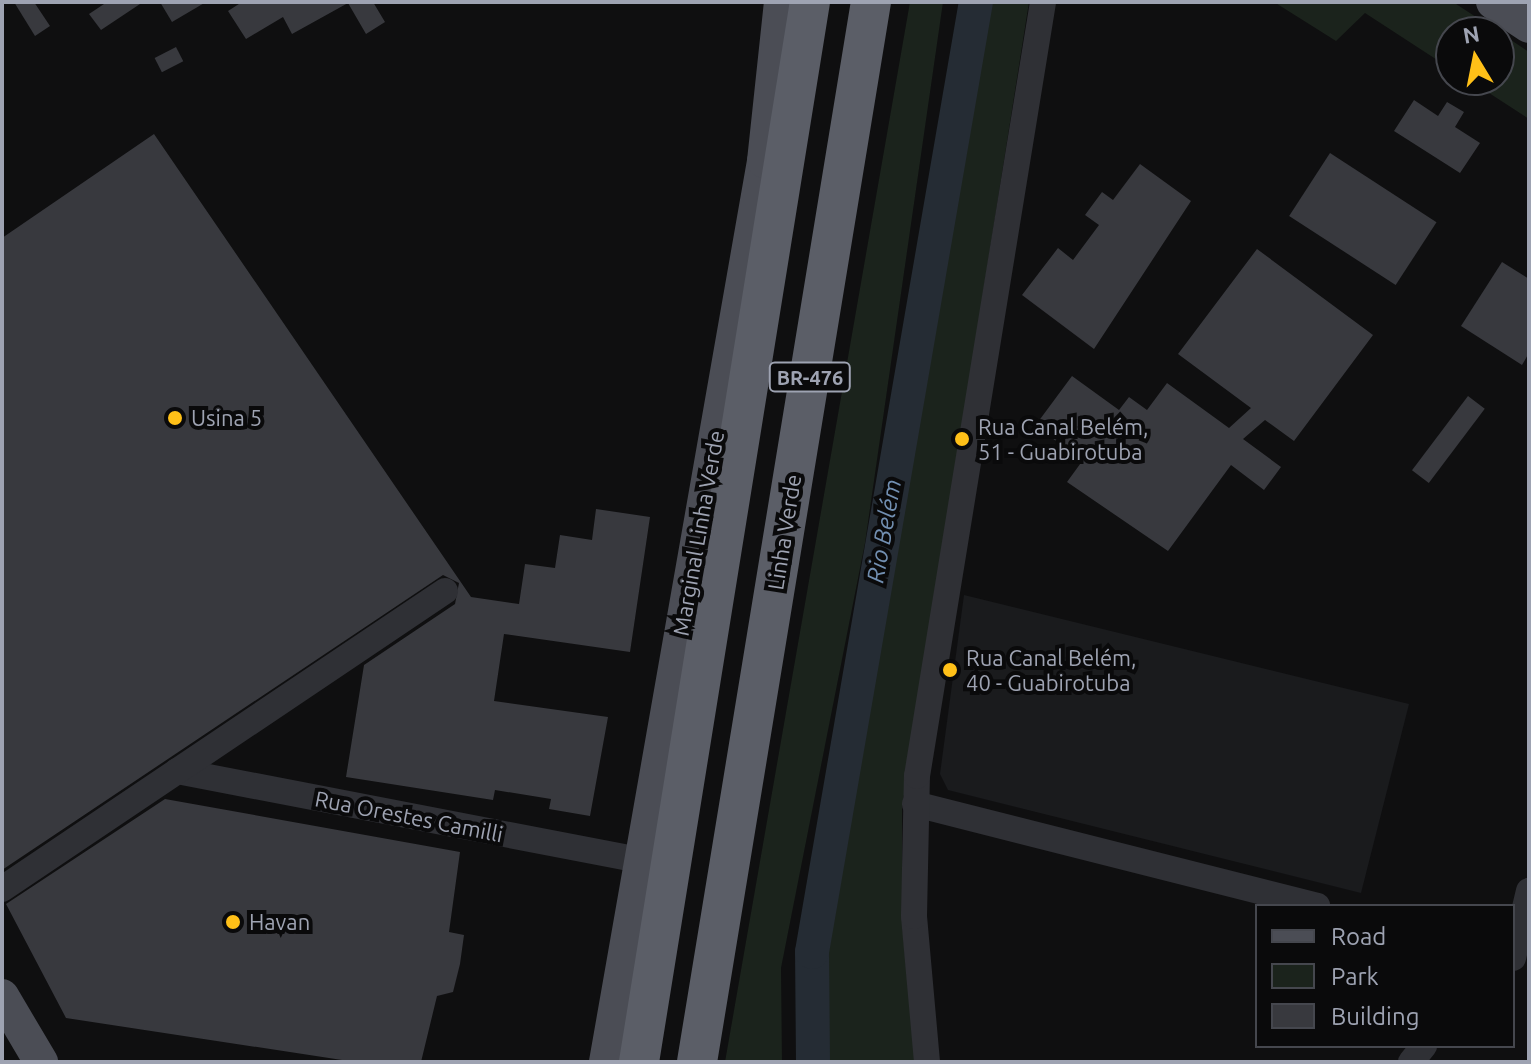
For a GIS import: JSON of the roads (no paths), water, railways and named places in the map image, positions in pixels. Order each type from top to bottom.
[{"type":"highway","name":"BR-476","points":[[639,1062],[810,2]]},
{"type":"highway","name":"Linha Verde","points":[[697,1062],[871,2]]},
{"type":"main road","name":"Marginal Linha Verde","points":[[606,1062],[764,161],[781,2]]},
{"type":"main road","points":[[1493,2],[1529,26]]},
{"type":"main road","points":[[2,996],[41,1062]]},
{"type":"street","points":[[927,1062],[915,804],[1043,2]]},
{"type":"street","points":[[2,889],[445,591]]},
{"type":"street","name":"Rua Orestes Camilli","points":[[177,771],[640,860]]},
{"type":"street","points":[[915,804],[1309,904]]},
{"type":"street","points":[[1515,950],[1529,891]]},
{"type":"waterway","name":"Rio Belém","points":[[813,1062],[812,952],[976,2]]},
{"type":"place","name":"Usina 5","points":[[175,418]]},
{"type":"place","name":"Rua Canal Belém, 51 - Guabirotuba","points":[[962,439]]},
{"type":"place","name":"Rua Canal Belém, 40 - Guabirotuba","points":[[950,670]]},
{"type":"place","name":"Havan","points":[[233,922]]}]
